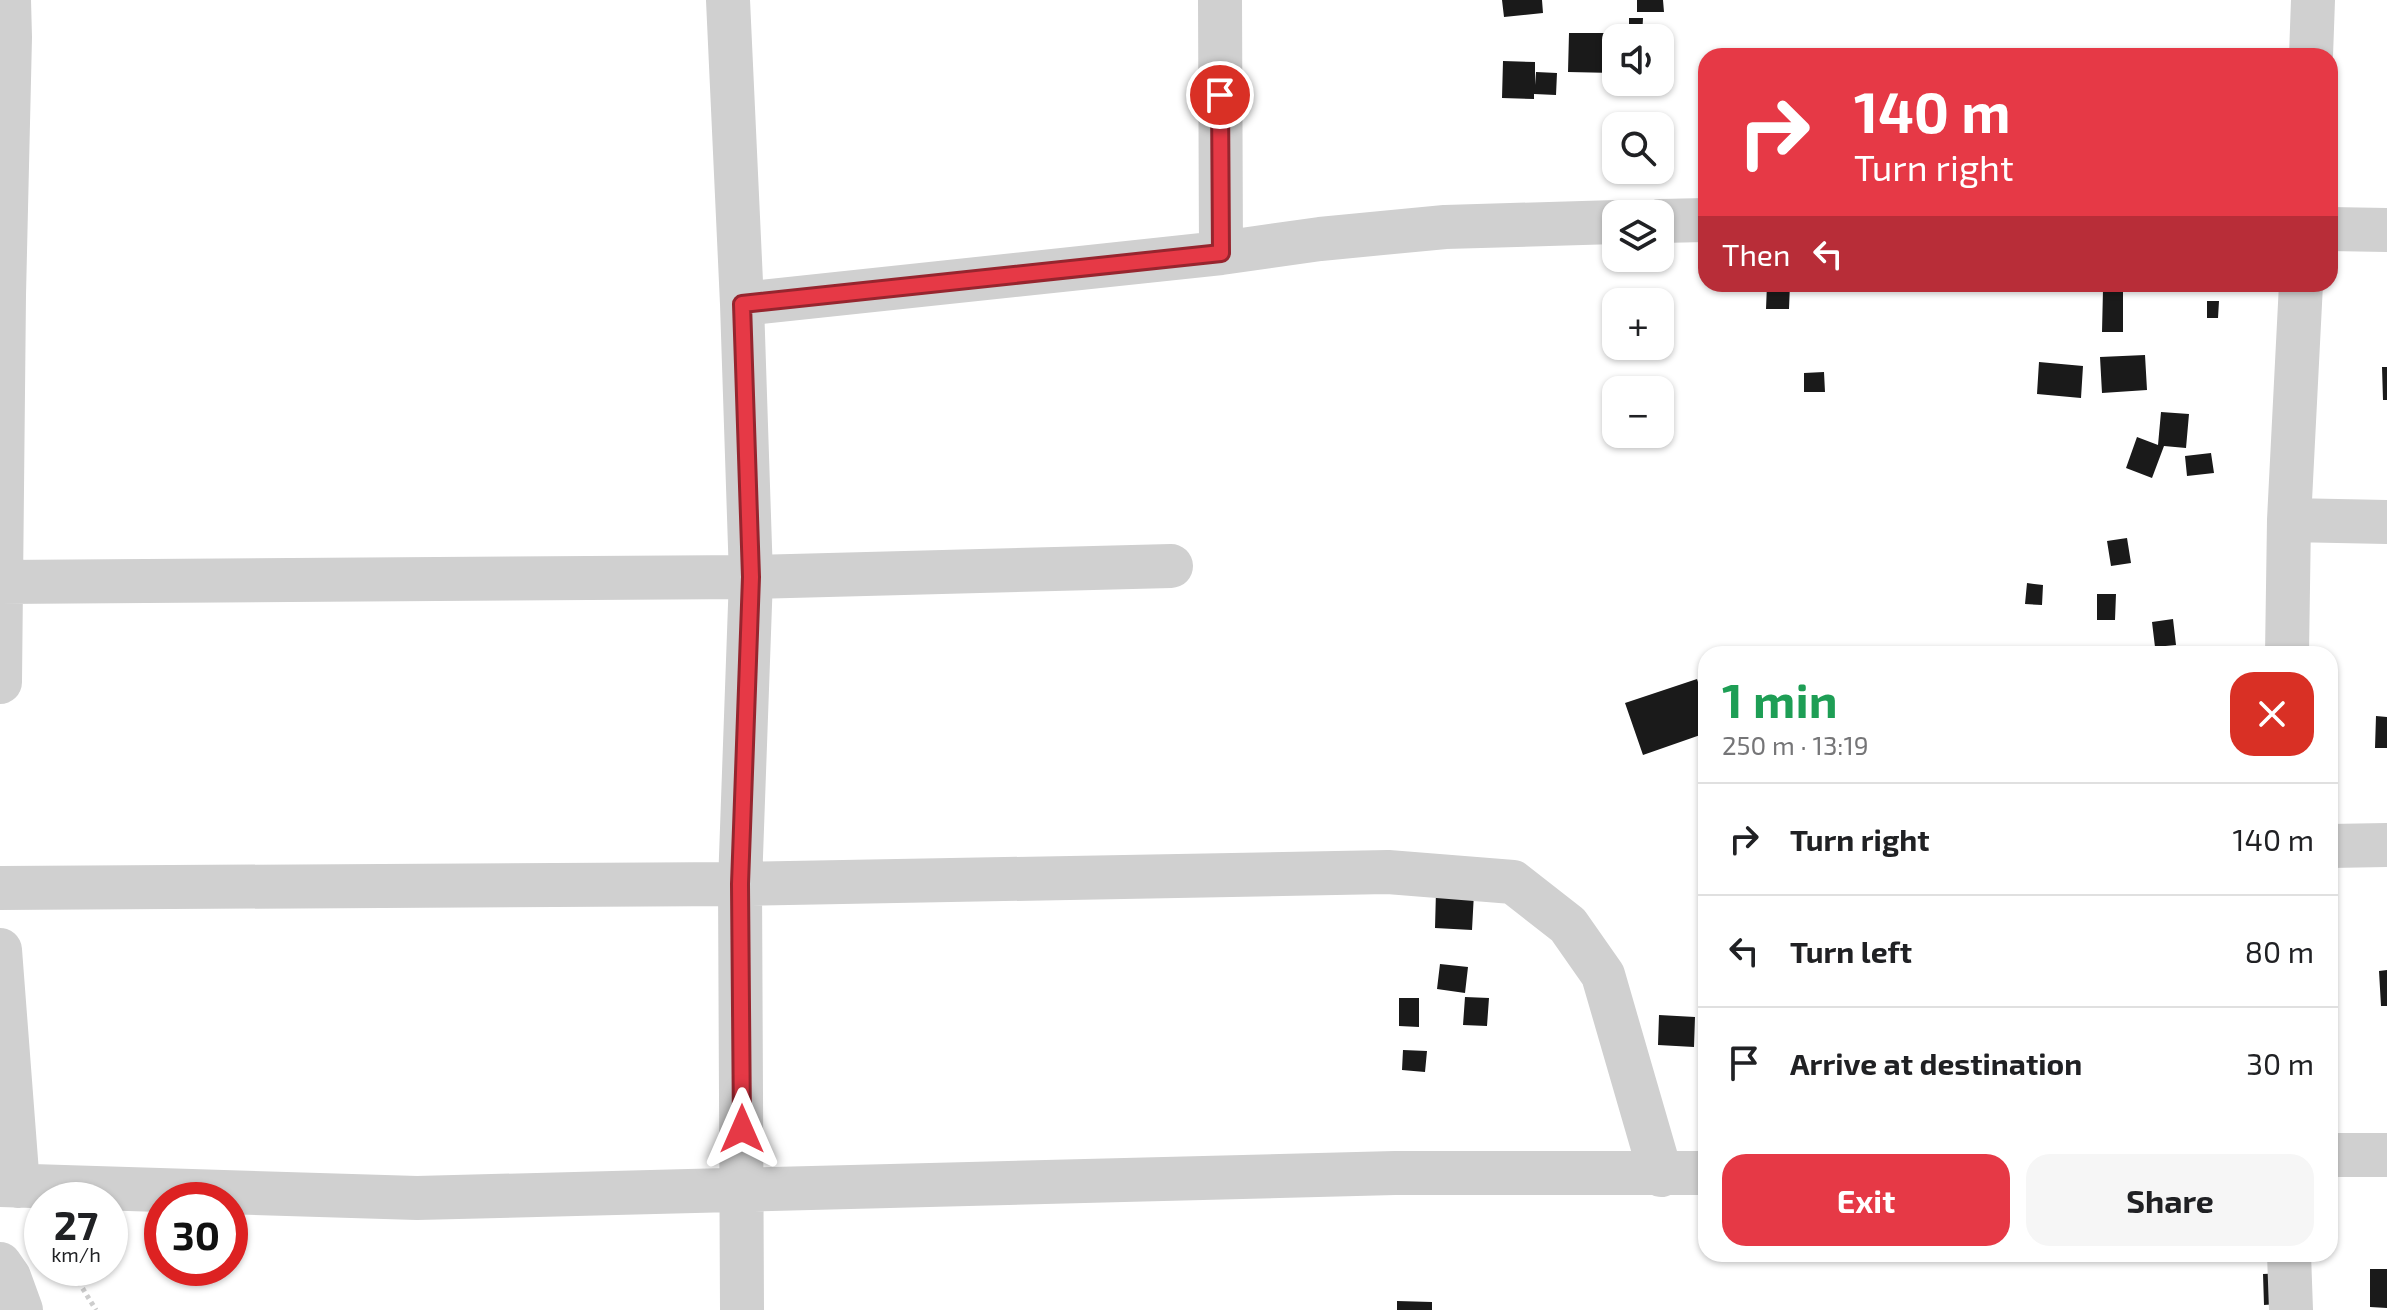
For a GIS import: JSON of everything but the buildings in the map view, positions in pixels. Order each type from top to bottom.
[{"type":"street","points":[[0,682],[2,259],[9,0]]},
{"type":"street","points":[[728,0],[751,577],[740,884],[742,1310]]},
{"type":"street","points":[[1220,0],[1221,253]]},
{"type":"street","points":[[2311,48],[2313,0]]},
{"type":"street","points":[[1674,221],[1698,220]]},
{"type":"street","points":[[742,304],[1445,227],[1602,222]]},
{"type":"street","points":[[2338,229],[2387,230]]},
{"type":"street","points":[[2287,646],[2289,520],[2301,292]]},
{"type":"street","points":[[2289,520],[2387,522]]},
{"type":"street","points":[[0,582],[751,577],[1171,566]]},
{"type":"street","points":[[2338,846],[2387,845]]},
{"type":"street","points":[[0,888],[740,884],[1388,872],[1513,882],[1568,925],[1603,975],[1661,1175]]},
{"type":"street","points":[[0,950],[9,1185],[417,1198],[1395,1173],[1698,1173]]},
{"type":"street","points":[[2338,1155],[2387,1155]]},
{"type":"street","points":[[2289,1262],[2291,1310]]},
{"type":"street","points":[[0,1264],[9,1277],[21,1310]]},
{"type":"path","points":[[81,1286],[96,1310]]},
{"type":"route","points":[[742,1129],[740,884],[751,577],[742,304],[1221,253],[1220,95]]}]
